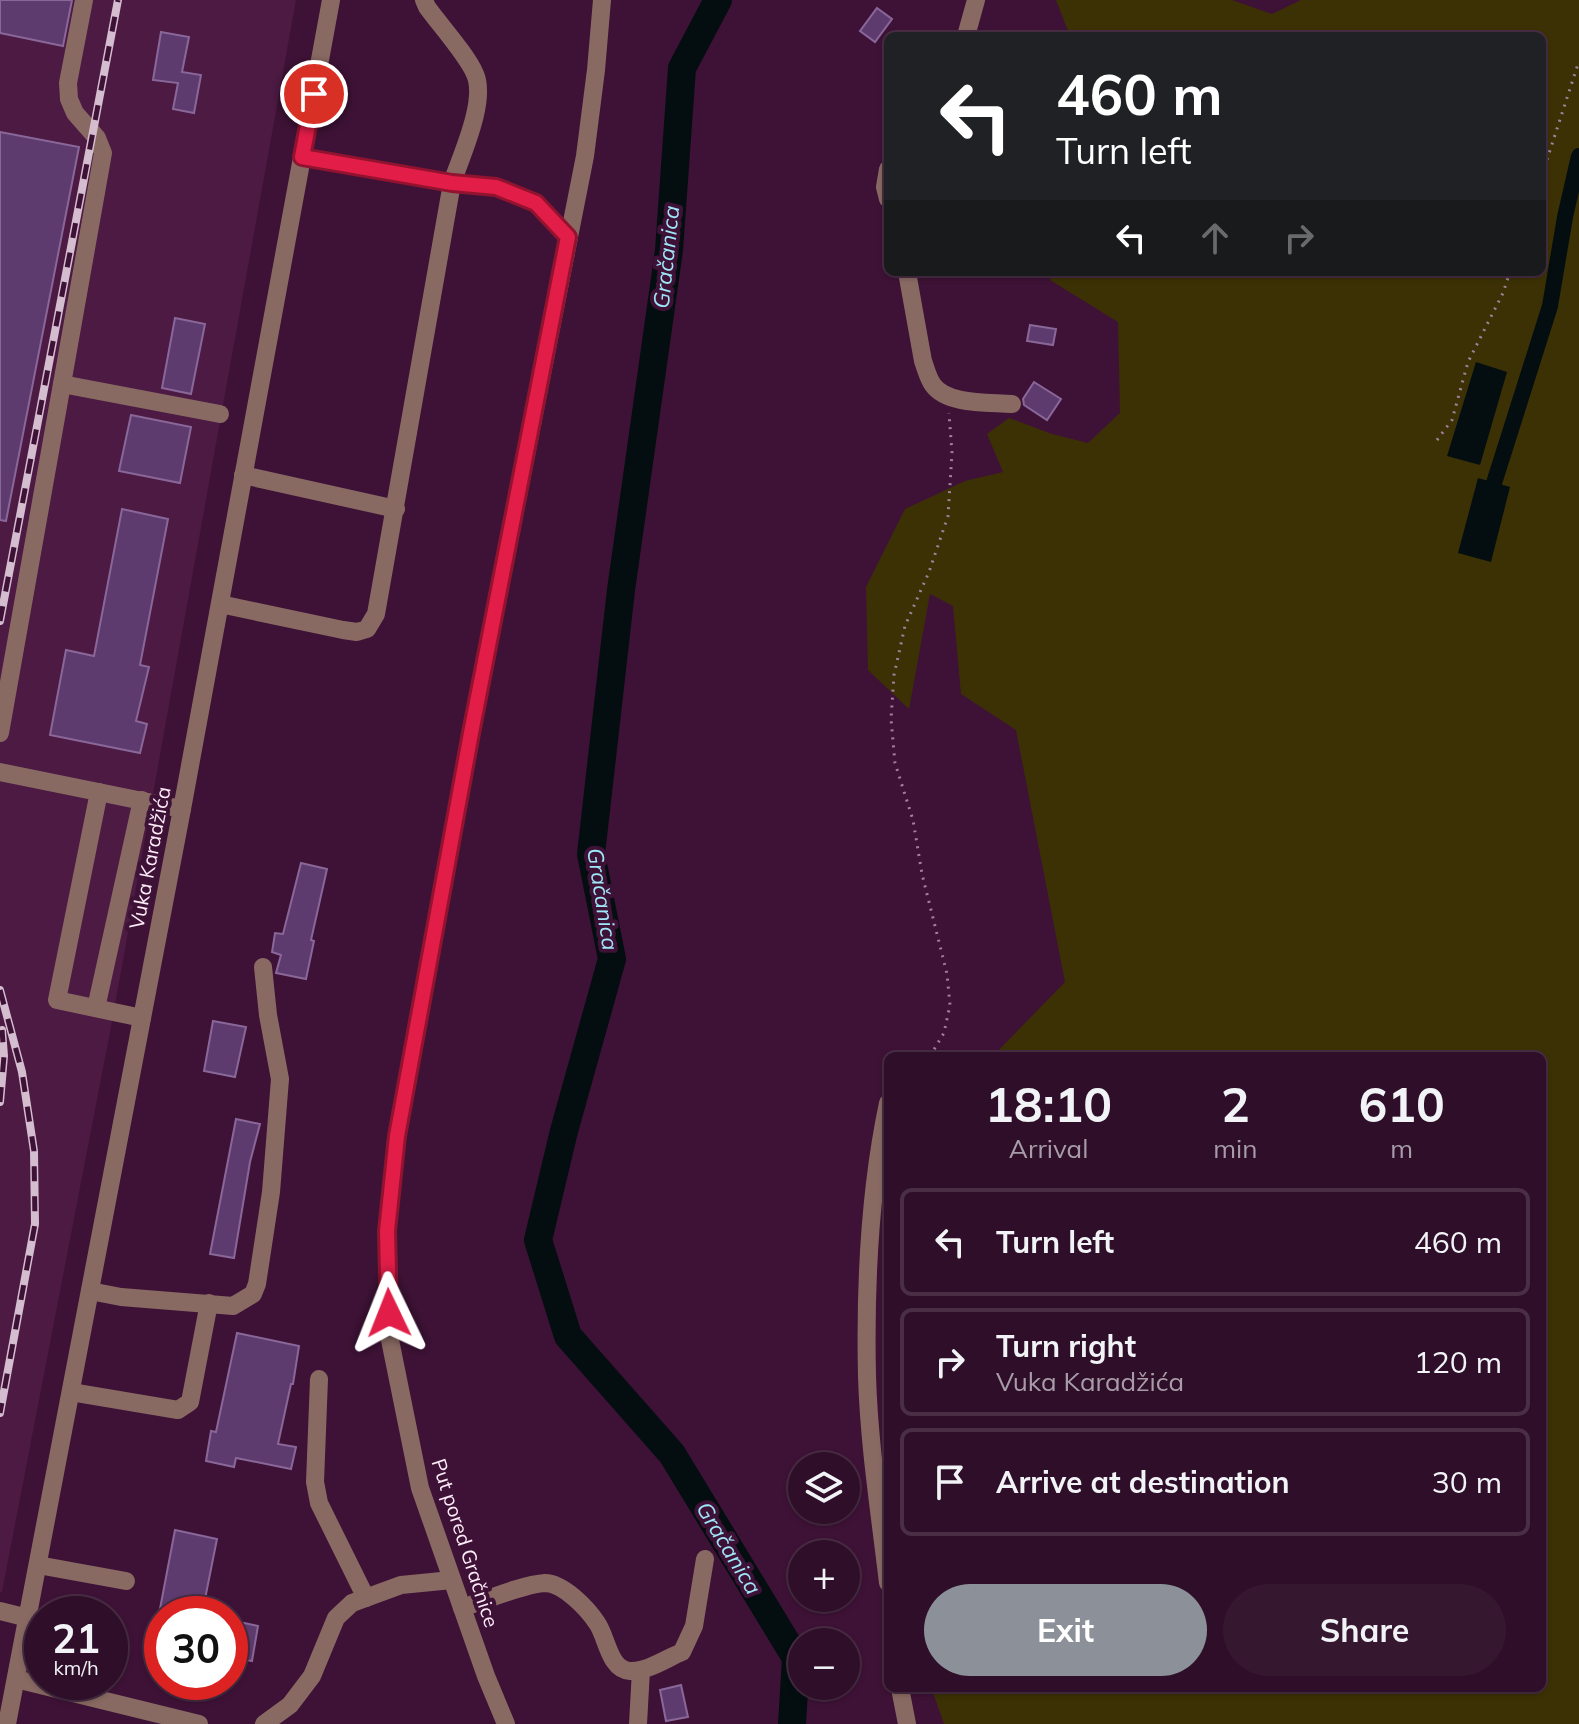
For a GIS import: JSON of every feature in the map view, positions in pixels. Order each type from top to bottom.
[{"type":"street","points":[[0,733],[103,153],[97,138],[75,113],[69,99],[68,83],[84,0]]},
{"type":"street","name":"Vuka Karadžića","points":[[32,1596],[182,809],[331,0]]},
{"type":"street","points":[[220,604],[357,632],[367,629],[376,614],[452,183],[474,117],[478,91],[476,75],[424,0]]},
{"type":"street","name":"Put pored Gračnice","points":[[506,1724],[420,1488],[390,1340],[387,1231],[405,1089],[468,749],[585,156],[602,0]]},
{"type":"street","points":[[967,32],[976,0]]},
{"type":"street","points":[[302,157],[452,183],[496,187],[536,203],[568,237]]},
{"type":"street","points":[[908,276],[928,376],[934,387],[945,396],[959,400],[1012,404]]},
{"type":"street","points":[[62,384],[220,414]]},
{"type":"street","points":[[243,475],[396,509]]},
{"type":"street","points":[[0,772],[182,809]]},
{"type":"street","points":[[99,792],[57,1000],[142,1018]]},
{"type":"street","points":[[96,1008],[142,800]]},
{"type":"street","points":[[90,1291],[121,1297],[233,1306],[253,1294],[271,1192],[280,1079],[263,967]]},
{"type":"street","points":[[884,1125],[876,1169],[869,1249],[867,1378],[884,1548]]},
{"type":"street","points":[[71,1392],[178,1410],[183,1407],[190,1402],[209,1303]]},
{"type":"street","points":[[319,1379],[315,1482],[319,1503],[366,1598]]},
{"type":"street","points":[[462,1608],[530,1586],[547,1583],[562,1588],[598,1624],[616,1663],[628,1671],[641,1670],[682,1652],[694,1626],[705,1559]]},
{"type":"street","points":[[38,1565],[126,1581]]},
{"type":"street","points":[[264,1724],[290,1705],[312,1676],[336,1618],[352,1603],[401,1585],[452,1580]]},
{"type":"street","points":[[0,1611],[24,1617]]},
{"type":"street","name":"Vuka Karadžića","points":[[7,1724],[24,1638]]},
{"type":"street","points":[[638,1724],[641,1670]]},
{"type":"street","points":[[16,1679],[125,1715],[199,1724]]},
{"type":"street","points":[[901,1692],[907,1724]]},
{"type":"path","points":[[1546,163],[1579,61]]},
{"type":"path","points":[[1437,440],[1452,420],[1468,362],[1509,276]]},
{"type":"path","points":[[932,1052],[944,1033],[950,1005],[947,974],[922,874],[913,820],[895,763],[891,719],[894,675],[905,626],[929,572],[948,516],[952,453],[951,421],[945,396]]},
{"type":"shaded area","points":[[0,0],[296,0],[111,1027],[2,1592],[0,1592]]},
{"type":"shaded area","points":[[1056,0],[1232,0],[1272,14],[1301,0],[1579,0],[1579,1724],[944,1724],[933,1692],[1546,1692],[1546,1052],[997,1052],[1065,982],[1016,730],[961,694],[953,606],[930,594],[909,709],[868,670],[866,587],[905,509],[965,481],[1003,472],[987,434],[1009,418],[1088,443],[1120,413],[1118,322],[1050,280],[1052,276],[1546,276],[1546,32],[1068,32]]},
{"type":"shaded area","points":[[1476,362],[1507,372],[1480,465],[1447,456]]},
{"type":"shaded area","points":[[1478,478],[1510,487],[1491,562],[1458,553]]},
{"type":"building","points":[[0,0],[72,0],[63,46],[0,33]]},
{"type":"building","points":[[877,8],[892,19],[875,42],[860,31]]},
{"type":"building","points":[[161,32],[189,37],[182,72],[201,75],[194,113],[173,109],[178,83],[153,80]]},
{"type":"building","points":[[0,132],[79,147],[6,521],[0,520]]},
{"type":"building","points":[[175,318],[205,324],[191,394],[162,388]]},
{"type":"building","points":[[1030,325],[1056,329],[1053,345],[1027,341]]},
{"type":"building","points":[[1034,382],[1061,399],[1047,420],[1024,405],[1023,399]]},
{"type":"building","points":[[131,415],[191,427],[180,483],[119,471]]},
{"type":"building","points":[[122,509],[168,519],[140,665],[149,667],[136,721],[147,724],[140,753],[50,735],[66,650],[94,656]]},
{"type":"building","points":[[301,863],[327,869],[311,940],[314,941],[306,979],[276,973],[281,955],[272,952],[275,933],[283,934]]},
{"type":"building","points":[[213,1021],[246,1027],[235,1077],[204,1071]]},
{"type":"building","points":[[236,1119],[260,1124],[250,1162],[234,1258],[210,1254]]},
{"type":"building","points":[[237,1333],[299,1346],[278,1444],[296,1447],[291,1469],[236,1458],[234,1467],[206,1461],[211,1431],[216,1432]]},
{"type":"building","points":[[175,1530],[217,1539],[206,1596],[162,1596]]},
{"type":"building","points":[[248,1624],[258,1626],[252,1661],[248,1660]]},
{"type":"building","points":[[681,1685],[688,1717],[666,1721],[660,1690]]},
{"type":"waterway","name":"Gračanica","points":[[718,0],[682,68],[669,250],[621,590],[591,854],[612,959],[564,1131],[538,1240],[568,1336],[672,1454],[796,1658],[792,1724]]},
{"type":"waterway","points":[[1494,483],[1550,306],[1579,156]]},
{"type":"railway","points":[[0,621],[118,0]]},
{"type":"railway","points":[[0,990],[22,1072],[34,1151],[35,1224],[0,1413]]},
{"type":"railway","points":[[0,1102],[4,1056],[2,1030]]},
{"type":"route","points":[[314,94],[302,157],[452,183],[496,187],[536,203],[568,237],[471,733],[397,1136],[387,1231],[389,1313]]}]
